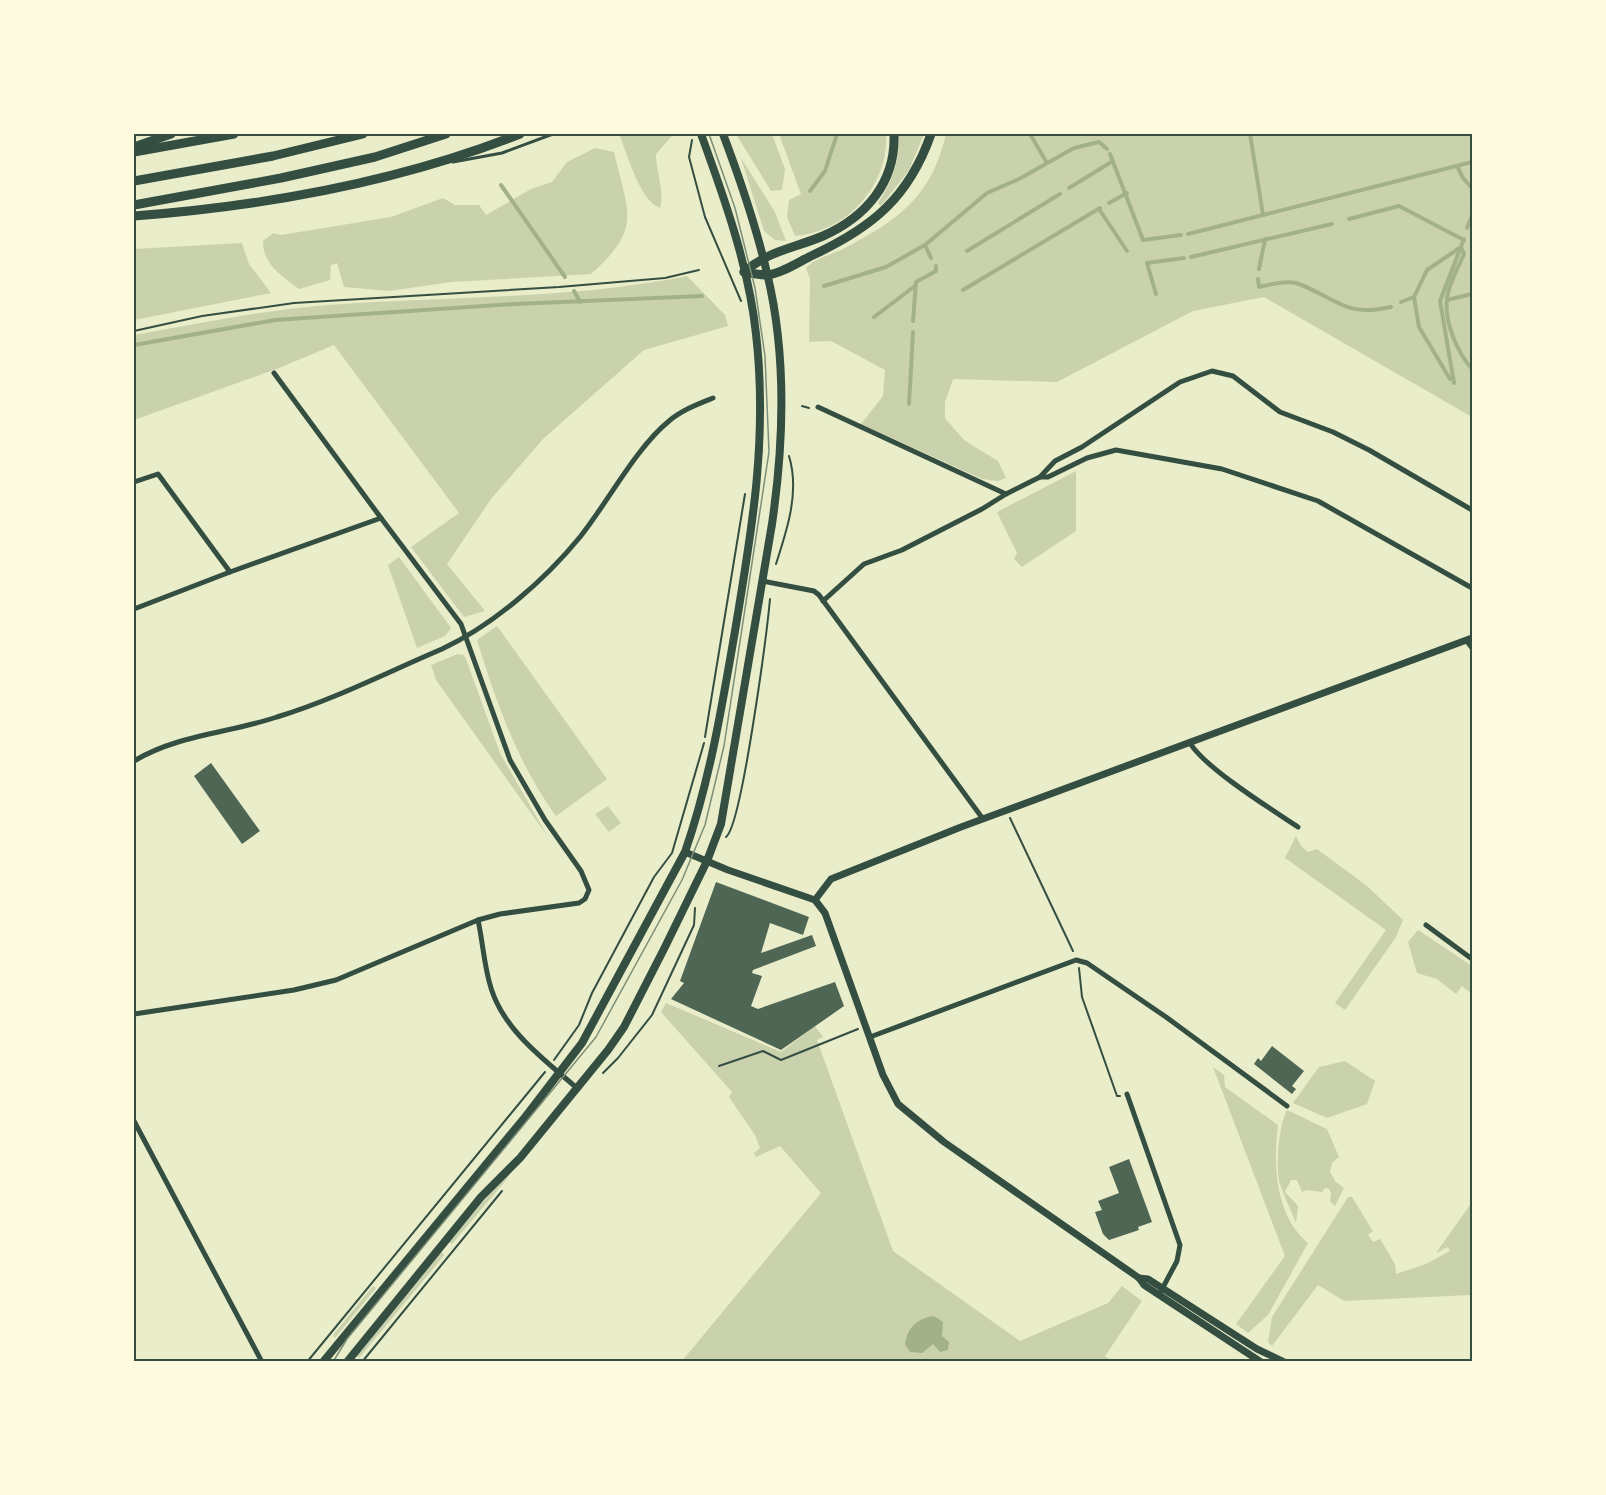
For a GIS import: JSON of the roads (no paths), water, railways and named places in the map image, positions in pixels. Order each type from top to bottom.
[{"type":"highway","points":[[134,147],[171,134]]},
{"type":"highway","points":[[134,152],[234,134]]},
{"type":"highway","points":[[134,181],[273,156],[363,134]]},
{"type":"highway","points":[[134,205],[323,169],[375,157],[446,134]]},
{"type":"highway","points":[[134,216],[224,208],[308,194],[416,168],[520,134]]},
{"type":"highway","points":[[744,272],[763,256],[824,236],[866,209],[887,177],[894,147],[894,134]]},
{"type":"highway","points":[[744,272],[768,275],[840,242],[875,218],[912,178],[931,134]]},
{"type":"main road","points":[[323,1362],[559,1073],[594,1024],[685,852],[715,744],[759,478],[760,368],[756,331],[744,272],[701,134]]},
{"type":"main road","points":[[347,1362],[474,1204],[520,1158],[578,1089],[624,1027],[707,861],[723,815],[778,481],[781,429],[780,366],[768,275],[723,134]]},
{"type":"street","points":[[823,602],[864,564],[902,550],[1040,477],[1055,461],[1082,447],[1180,382],[1212,371],[1223,372],[1242,381],[1280,412],[1332,432],[1369,450],[1473,510]]},
{"type":"street","points":[[134,1014],[294,990],[336,980],[478,920],[500,914],[579,903],[585,899],[588,884],[526,790],[503,745],[461,624],[274,373]]},
{"type":"street","points":[[134,761],[186,739],[227,732],[279,717],[466,637],[503,610],[561,558],[610,498],[648,443],[668,422],[684,411],[713,398]]},
{"type":"street","points":[[818,406],[1006,494]]},
{"type":"street","points":[[1040,477],[1048,477],[1102,452],[1116,450],[1222,469],[1318,501],[1473,588]]},
{"type":"street","points":[[134,482],[152,474],[158,474],[230,572]]},
{"type":"street","points":[[134,609],[381,518]]},
{"type":"street","points":[[762,581],[814,591],[984,819]]},
{"type":"street","points":[[815,900],[827,882],[836,877],[1006,810],[1469,639],[1473,648]]},
{"type":"street","points":[[1190,742],[1195,752],[1214,768],[1298,827]]},
{"type":"street","points":[[685,852],[815,900],[825,913],[886,1083],[906,1112],[1056,1222],[1139,1278],[1148,1279],[1161,1292],[1251,1359],[1261,1362]]},
{"type":"street","points":[[478,920],[492,991],[519,1035],[578,1089]]},
{"type":"street","points":[[1425,926],[1473,959]]},
{"type":"street","points":[[870,1037],[1076,960],[1087,963],[1166,1017],[1287,1106]]},
{"type":"street","points":[[1126,1094],[1179,1245],[1177,1261],[1161,1292]]},
{"type":"street","points":[[134,1121],[261,1359],[268,1362]]},
{"type":"street","points":[[1161,1292],[1257,1349],[1284,1362]]},
{"type":"street","points":[[1251,1359],[1257,1349]]},
{"type":"lane","points":[[416,168],[502,153],[553,134]]},
{"type":"waterway","points":[[810,191],[825,171],[837,134]]},
{"type":"waterway","points":[[1030,134],[1047,163]]},
{"type":"waterway","points":[[1250,134],[1263,215]]},
{"type":"waterway","points":[[824,286],[886,267],[925,245],[987,193],[1019,179],[1074,148],[1099,142],[1107,149]]},
{"type":"waterway","points":[[1110,154],[1143,240],[1181,235]]},
{"type":"waterway","points":[[1069,188],[1113,161]]},
{"type":"waterway","points":[[1188,234],[1472,162]]},
{"type":"waterway","points":[[1457,166],[1463,178],[1472,188]]},
{"type":"waterway","points":[[501,185],[565,277]]},
{"type":"waterway","points":[[1109,203],[1127,193]]},
{"type":"waterway","points":[[967,251],[1060,194]]},
{"type":"waterway","points":[[1349,219],[1399,206],[1464,240]]},
{"type":"waterway","points":[[963,290],[1100,208]]},
{"type":"waterway","points":[[1099,209],[1127,251]]},
{"type":"waterway","points":[[1467,228],[1472,216]]},
{"type":"waterway","points":[[1191,257],[1332,224]]},
{"type":"waterway","points":[[1259,269],[1265,239]]},
{"type":"waterway","points":[[1454,383],[1440,301],[1464,239]]},
{"type":"waterway","points":[[925,245],[931,258]]},
{"type":"waterway","points":[[1401,302],[1414,297],[1427,270],[1461,247],[1464,254],[1450,287],[1447,307],[1453,336],[1461,354],[1472,369]]},
{"type":"waterway","points":[[1147,263],[1184,258]]},
{"type":"waterway","points":[[1147,263],[1156,294]]},
{"type":"waterway","points":[[913,321],[916,282],[936,271],[936,266]]},
{"type":"waterway","points":[[1258,279],[1259,287],[1282,282],[1296,283],[1350,308],[1375,310],[1391,307]]},
{"type":"waterway","points":[[874,317],[915,286]]},
{"type":"waterway","points":[[574,291],[580,302]]},
{"type":"waterway","points":[[1447,300],[1472,294]]},
{"type":"waterway","points":[[134,345],[275,320],[515,304],[702,296]]},
{"type":"waterway","points":[[1414,297],[1419,327],[1450,379]]},
{"type":"waterway","points":[[909,404],[913,332]]},
{"type":"tram line","points":[[333,1362],[347,1339],[596,1037],[682,880],[705,825],[724,746],[769,452],[765,356],[755,288],[735,208],[709,134]]}]
